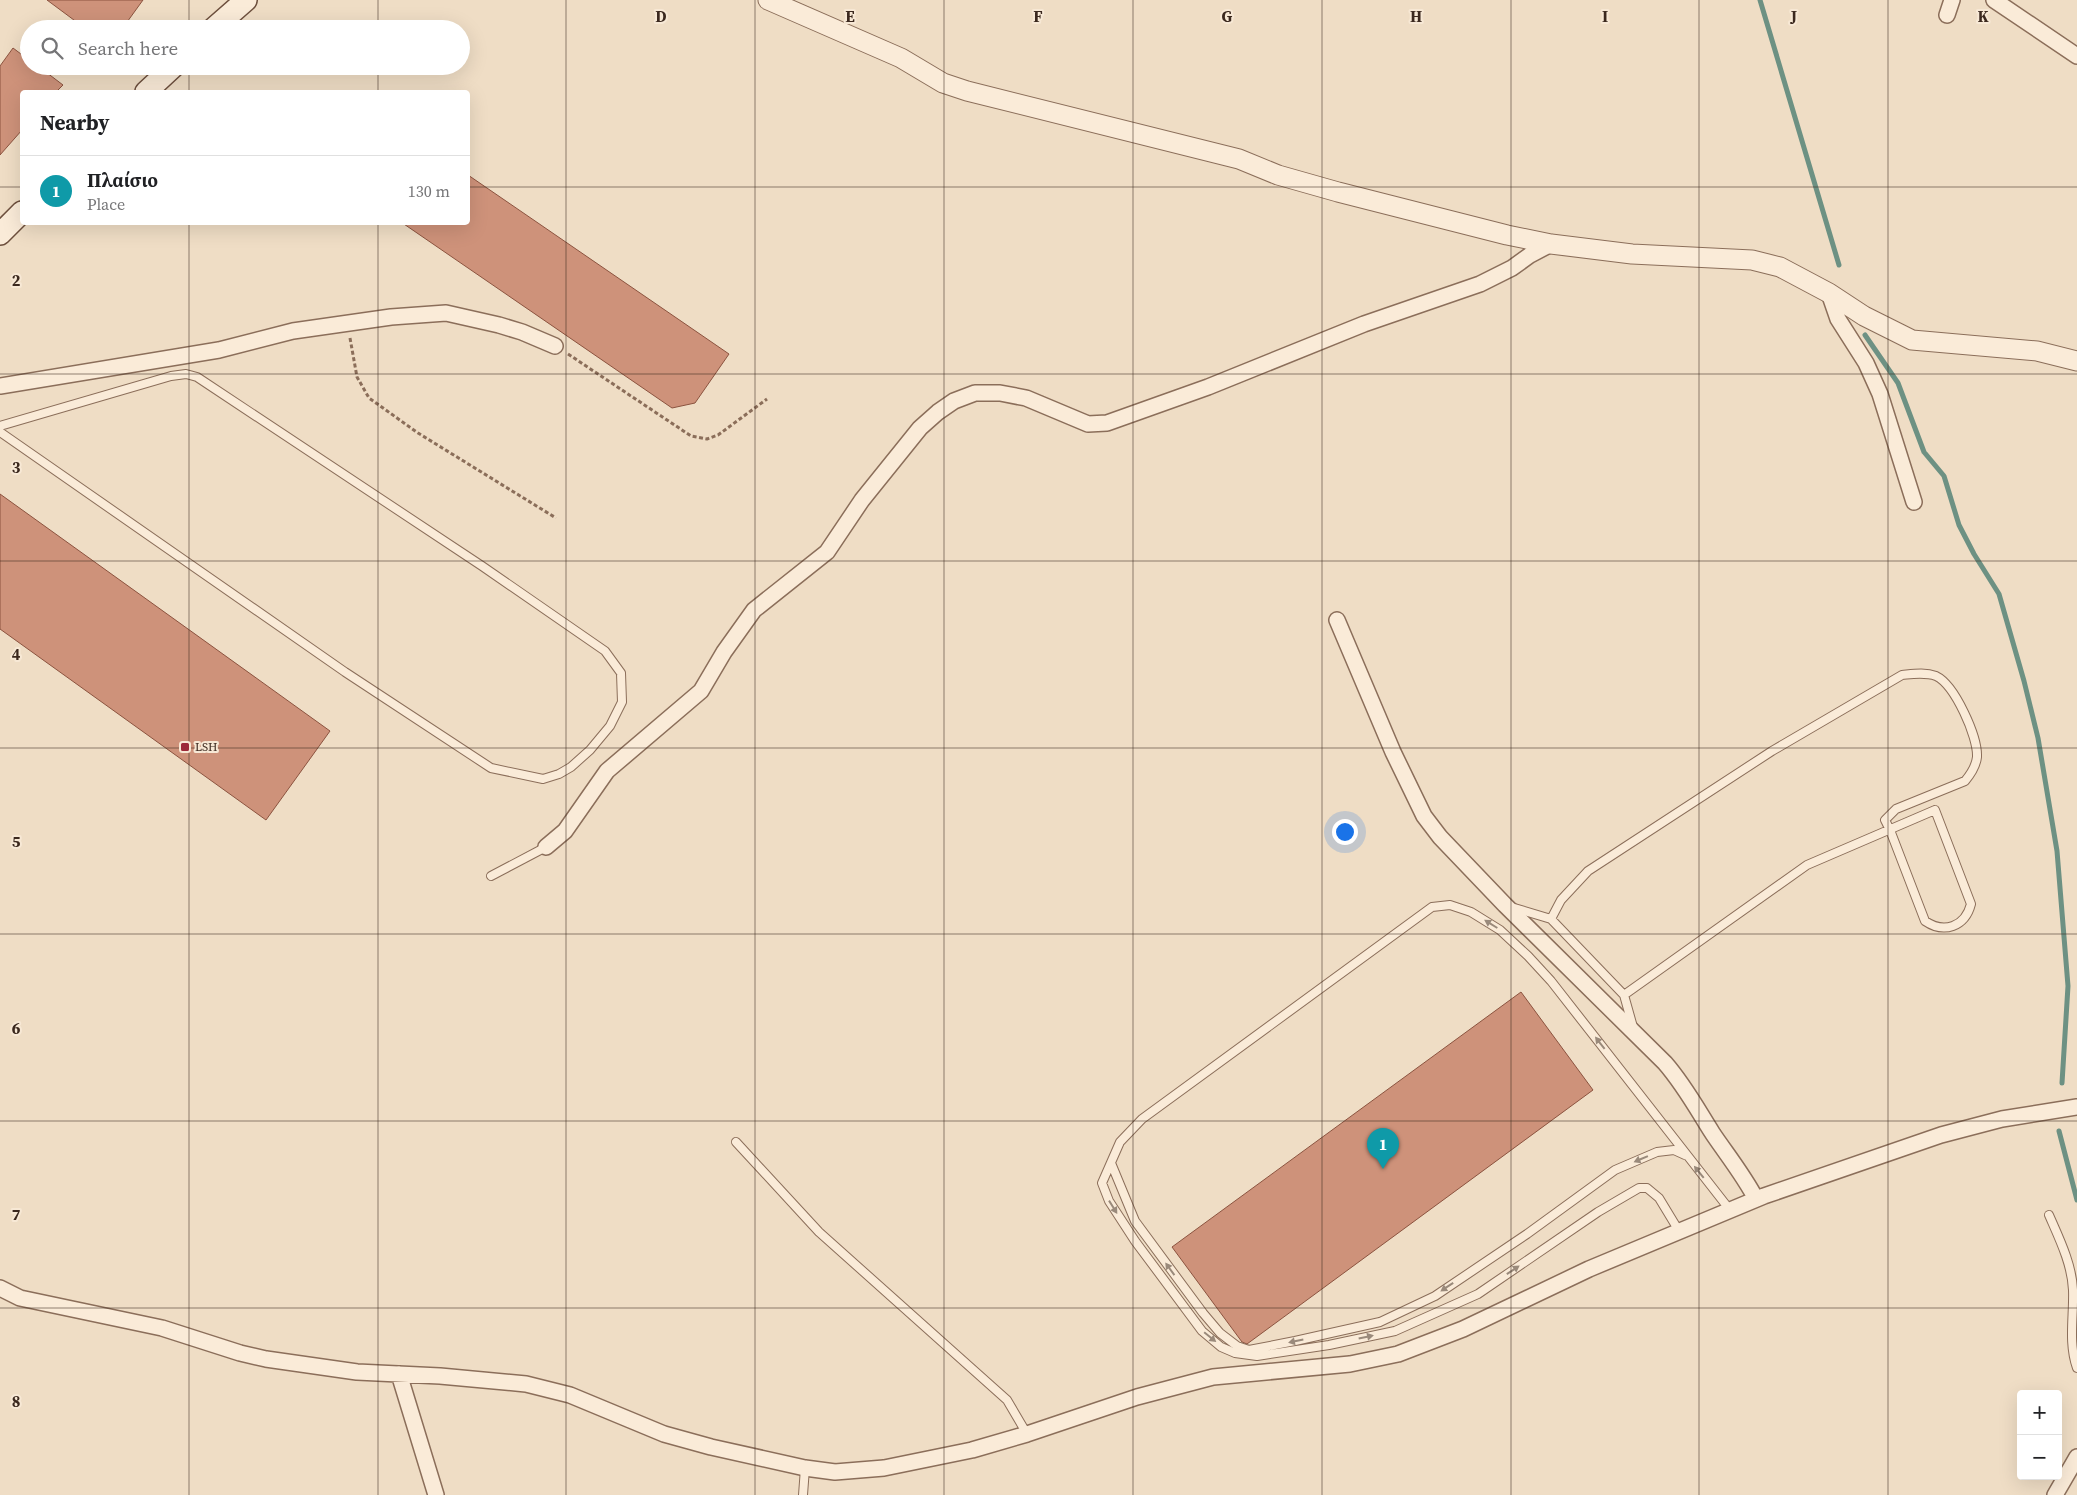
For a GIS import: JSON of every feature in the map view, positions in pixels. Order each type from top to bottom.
[{"type":"main road","points":[[223,20],[246,0]]},
{"type":"main road","points":[[148,90],[164,75]]},
{"type":"main road","points":[[0,234],[20,214]]},
{"type":"street","points":[[768,0],[901,58],[943,83],[966,91],[1239,160],[1278,175],[1338,192],[1506,235],[1551,244],[1632,254],[1752,260],[1780,267],[1829,293],[1864,316],[1912,340],[2037,351],[2077,361]]},
{"type":"street","points":[[1947,15],[1952,0]]},
{"type":"street","points":[[1994,0],[2077,56]]},
{"type":"street","points":[[546,847],[565,832],[607,771],[701,691],[740,628],[754,610],[827,552],[862,500],[920,428],[954,401],[975,393],[1000,393],[1026,398],[1088,424],[1107,423],[1208,387],[1364,324],[1480,284],[1512,268],[1530,255],[1551,244]]},
{"type":"street","points":[[1829,293],[1838,319],[1866,363],[1880,394],[1914,502]]},
{"type":"street","points":[[0,386],[34,382],[219,350],[293,331],[391,317],[446,313],[499,325],[555,346]]},
{"type":"street","points":[[1337,620],[1393,752],[1424,816],[1440,837],[1683,1083],[1697,1109],[1746,1180],[1756,1199]]},
{"type":"street","points":[[0,1288],[20,1298],[162,1328],[240,1353],[266,1359],[356,1372],[479,1379],[526,1384],[570,1395],[664,1434],[711,1448],[805,1468],[835,1472],[884,1468],[972,1450],[1027,1434],[1136,1397],[1213,1377],[1350,1364],[1398,1354],[1463,1329],[1589,1269],[1756,1199],[1941,1135],[2002,1119],[2077,1108]]},
{"type":"street","points":[[399,1374],[436,1495]]},
{"type":"street","points":[[2055,1495],[2077,1457]]},
{"type":"lane","points":[[0,426],[171,376],[186,374],[197,376],[482,566],[605,651],[621,673],[622,702],[617,714],[610,726],[590,750],[571,767],[559,774],[543,779],[491,768],[345,672],[0,432]]},
{"type":"lane","points":[[1551,919],[1561,900],[1588,871],[1772,751],[1902,676],[1918,673],[1937,676],[1957,698],[1976,745],[1977,759],[1971,774],[1965,781],[1896,808],[1885,820],[1890,830],[1925,921],[1938,928],[1953,927],[1960,923],[1969,912],[1971,904],[1935,810],[1890,830],[1807,865],[1624,995]]},
{"type":"lane","points":[[490,876],[546,847]]},
{"type":"lane","points":[[1679,1231],[1659,1198],[1647,1188],[1639,1188],[1598,1212],[1478,1294],[1395,1331],[1329,1345],[1257,1356],[1235,1353],[1221,1346],[1202,1331],[1135,1241],[1109,1201],[1102,1183],[1120,1142],[1142,1119],[1432,907],[1450,905],[1471,912],[1500,930],[1551,981],[1730,1210]]},
{"type":"lane","points":[[1506,905],[1551,919],[1624,995],[1635,1034]]},
{"type":"lane","points":[[736,1142],[820,1232],[1007,1400],[1027,1434]]},
{"type":"lane","points":[[1111,1163],[1135,1221],[1220,1333],[1237,1346],[1249,1350],[1380,1322],[1435,1296],[1615,1170],[1657,1152],[1674,1150],[1686,1156]]},
{"type":"lane","points":[[2049,1215],[2068,1263],[2073,1288],[2072,1336],[2074,1360],[2077,1368]]},
{"type":"lane","points":[[803,1495],[805,1468]]},
{"type":"path","points":[[348,324],[357,377],[369,398],[418,433],[556,518]]},
{"type":"path","points":[[555,346],[691,436],[707,439],[718,435],[767,399]]},
{"type":"building","points":[[47,0],[143,0],[129,20],[74,20]]},
{"type":"building","points":[[13,48],[20,53],[20,75],[50,75],[63,85],[58,90],[20,90],[20,132],[0,155],[0,66]]},
{"type":"building","points":[[470,176],[729,354],[695,403],[672,408],[405,225],[470,225]]},
{"type":"building","points":[[0,494],[330,731],[266,820],[0,629]]},
{"type":"building","points":[[1521,992],[1593,1090],[1247,1344],[1242,1342],[1172,1247]]},
{"type":"waterway","points":[[1760,0],[1839,265]]},
{"type":"waterway","points":[[1865,335],[1898,383],[1924,452],[1944,476],[1959,525],[1974,554],[1999,594],[2024,681],[2038,738],[2057,851],[2068,986],[2062,1083]]},
{"type":"waterway","points":[[2059,1131],[2077,1200]]},
{"type":"place","name":"LSH","points":[[185,747]]},
{"type":"place","name":"Πλαίσιο","points":[[1383,1169]]}]
